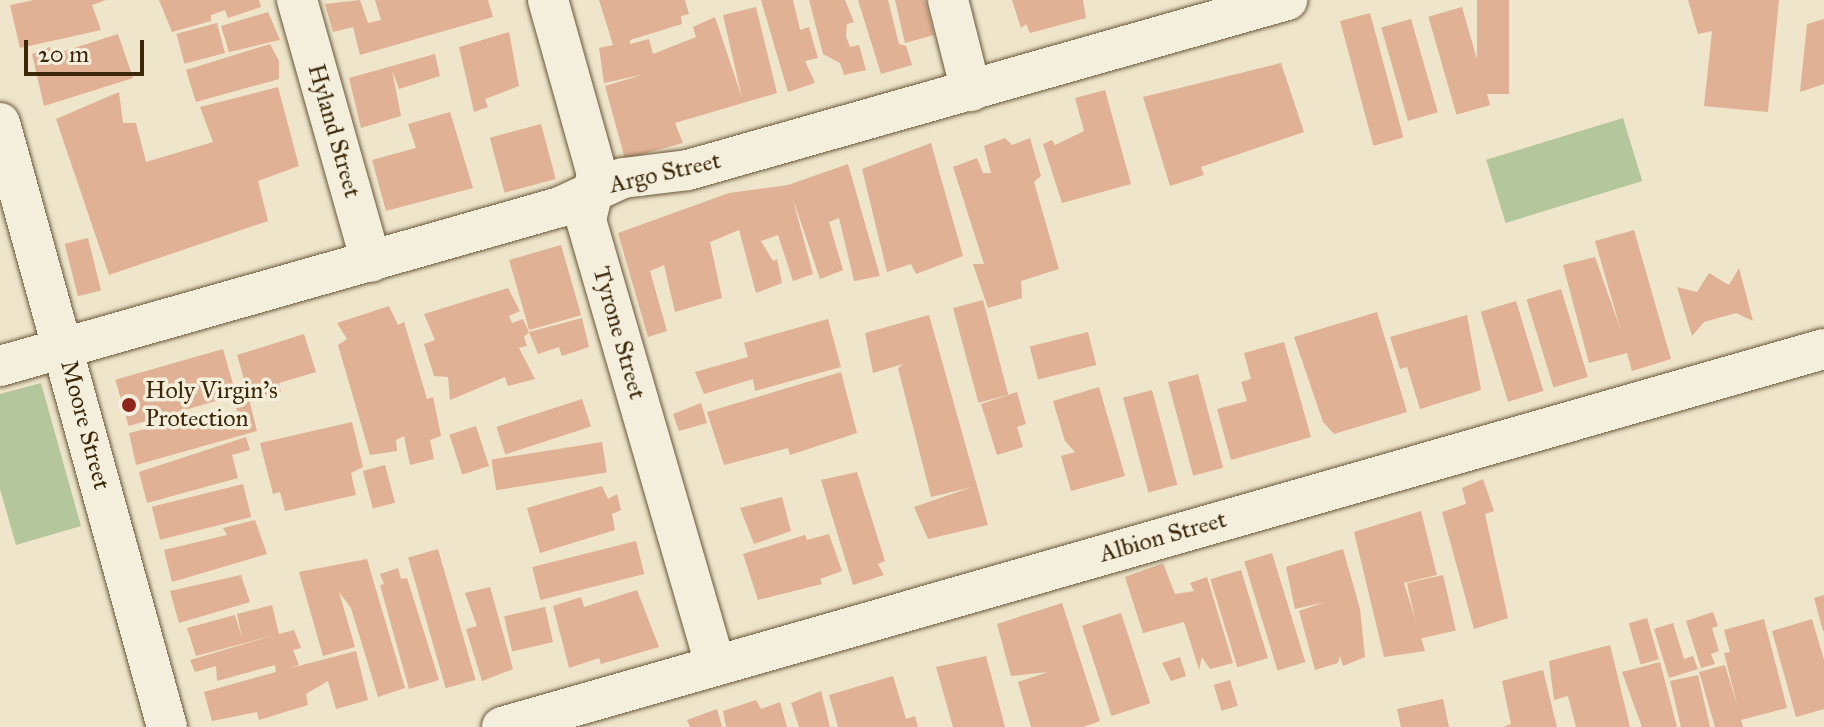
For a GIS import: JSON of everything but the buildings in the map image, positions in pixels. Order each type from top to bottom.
[{"type":"street","name":"Hyland Street","points":[[297,0],[371,262]]},
{"type":"street","name":"Tyrone Street","points":[[548,0],[597,174],[586,220],[715,665]]},
{"type":"street","points":[[948,0],[971,91]]},
{"type":"street","name":"Argo Street","points":[[0,366],[560,207],[623,178],[688,170],[1287,0]]},
{"type":"street","name":"Moore Street","points":[[0,123],[167,727]]},
{"type":"street","name":"Albion Street","points":[[502,727],[1824,349]]},
{"type":"green space","points":[[1623,118],[1642,181],[1506,223],[1486,160]]},
{"type":"green space","points":[[41,383],[81,526],[16,545],[0,489],[0,394]]},
{"type":"place","name":"Holy Virgin's Protection","points":[[129,405]]}]
